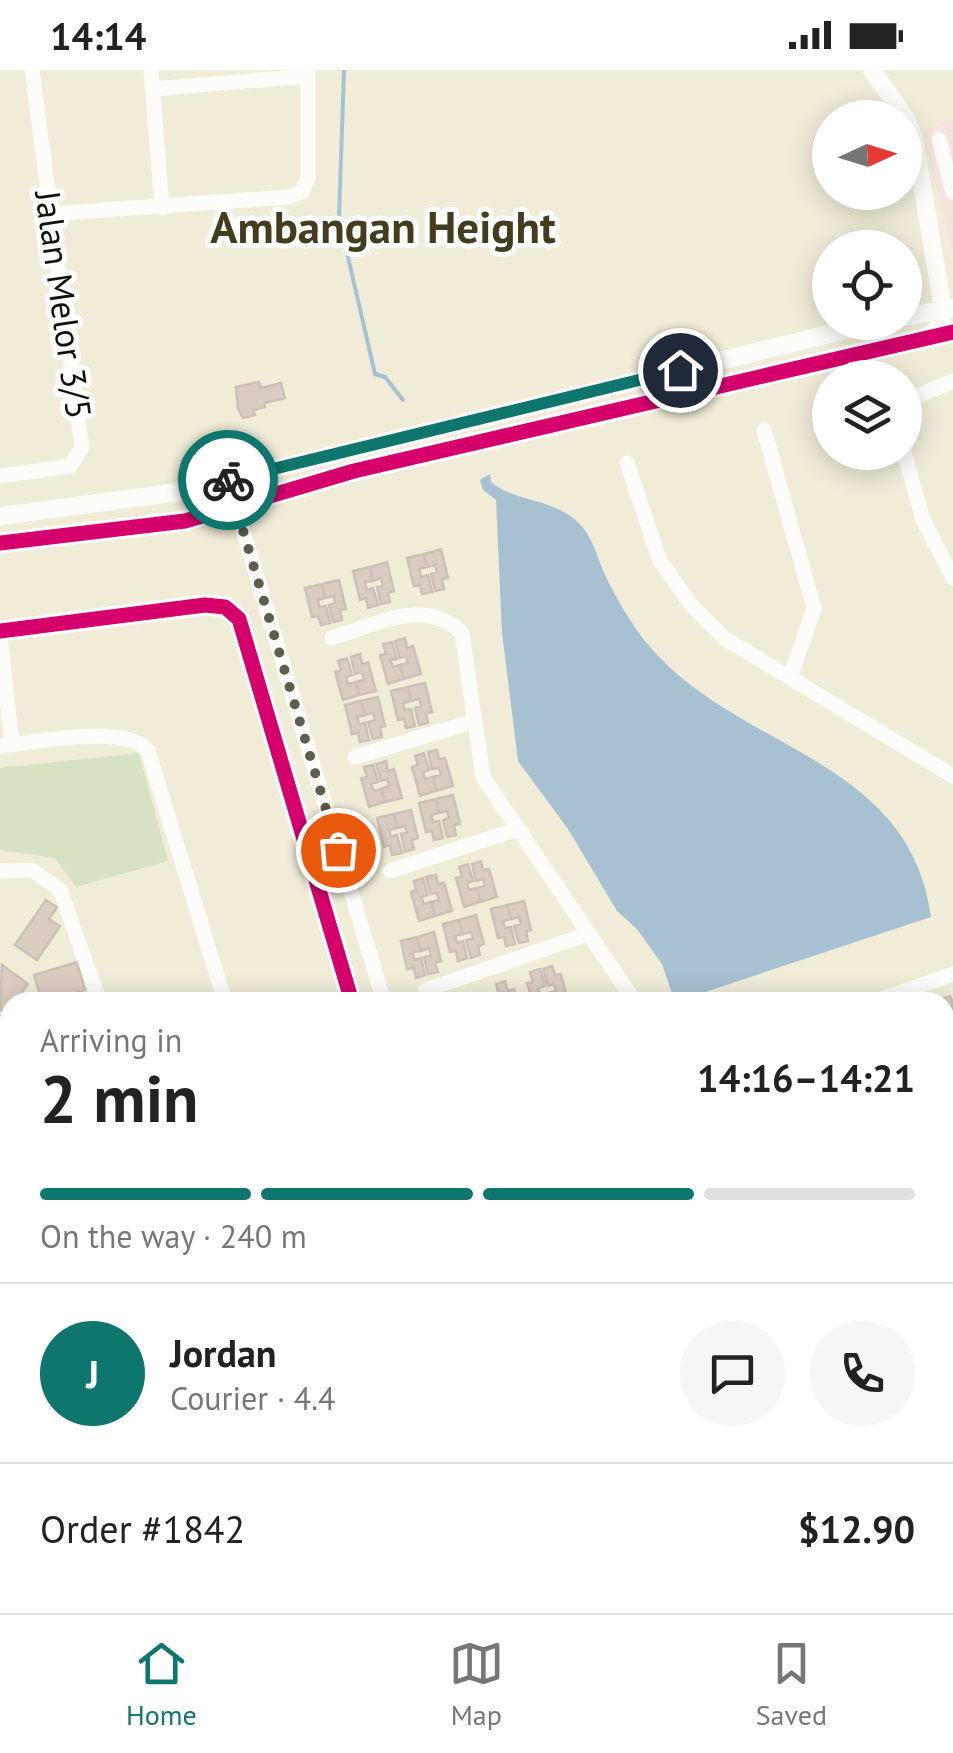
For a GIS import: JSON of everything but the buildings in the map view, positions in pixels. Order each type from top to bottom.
[{"type":"street","name":"Jalan Melor 3/5","points":[[0,476],[70,466],[82,448],[48,214],[32,70]]},
{"type":"street","points":[[151,70],[162,208]]},
{"type":"street","points":[[872,70],[893,100]]},
{"type":"street","points":[[48,214],[162,208],[288,197],[302,192],[308,178],[308,73],[152,89]]},
{"type":"street","points":[[946,138],[953,192]]},
{"type":"street","points":[[922,177],[950,312],[925,338]]},
{"type":"street","points":[[922,315],[950,312]]},
{"type":"street","points":[[0,543],[132,529],[236,506],[354,471],[953,332]]},
{"type":"street","points":[[0,516],[130,502],[812,338]]},
{"type":"street","points":[[922,394],[953,382]]},
{"type":"street","points":[[764,430],[814,608],[791,675]]},
{"type":"street","points":[[627,463],[660,559],[692,606],[724,638],[952,773]]},
{"type":"street","points":[[909,470],[923,520],[953,578]]},
{"type":"street","points":[[228,480],[381,992]]},
{"type":"street","points":[[223,992],[148,751],[140,741],[128,736],[6,746],[0,633],[205,604],[226,607],[239,620],[349,992]]},
{"type":"street","points":[[332,638],[430,613],[446,617],[462,632],[483,777],[515,830],[628,992]]},
{"type":"street","points":[[355,756],[475,720]]},
{"type":"street","points":[[390,872],[515,830]]},
{"type":"street","points":[[0,871],[32,870],[60,890],[96,992]]},
{"type":"street","points":[[426,990],[588,934]]},
{"type":"street","points":[[902,992],[953,974]]},
{"type":"shaded area","points":[[953,117],[953,253],[923,132]]},
{"type":"green space","points":[[139,753],[168,861],[76,887],[55,858],[0,850],[0,768]]},
{"type":"water","points":[[490,474],[491,482],[500,488],[553,507],[580,524],[610,586],[651,648],[688,683],[730,712],[857,789],[891,823],[917,864],[931,917],[705,992],[672,992],[662,964],[637,929],[617,911],[568,829],[518,761],[502,633],[496,500],[483,490],[480,480]]},
{"type":"waterway","points":[[344,70],[339,218],[375,374],[385,377],[403,400]]},
{"type":"cycle path","points":[[0,543],[185,521],[354,471],[953,332]]},
{"type":"cycle path","points":[[0,631],[205,605],[225,607],[239,619],[349,992]]},
{"type":"way so far","points":[[228,480],[338,850]]},
{"type":"district","name":"Ambangan Height","points":[[383,227]]},
{"type":"route","points":[[228,480],[680,370]]}]
